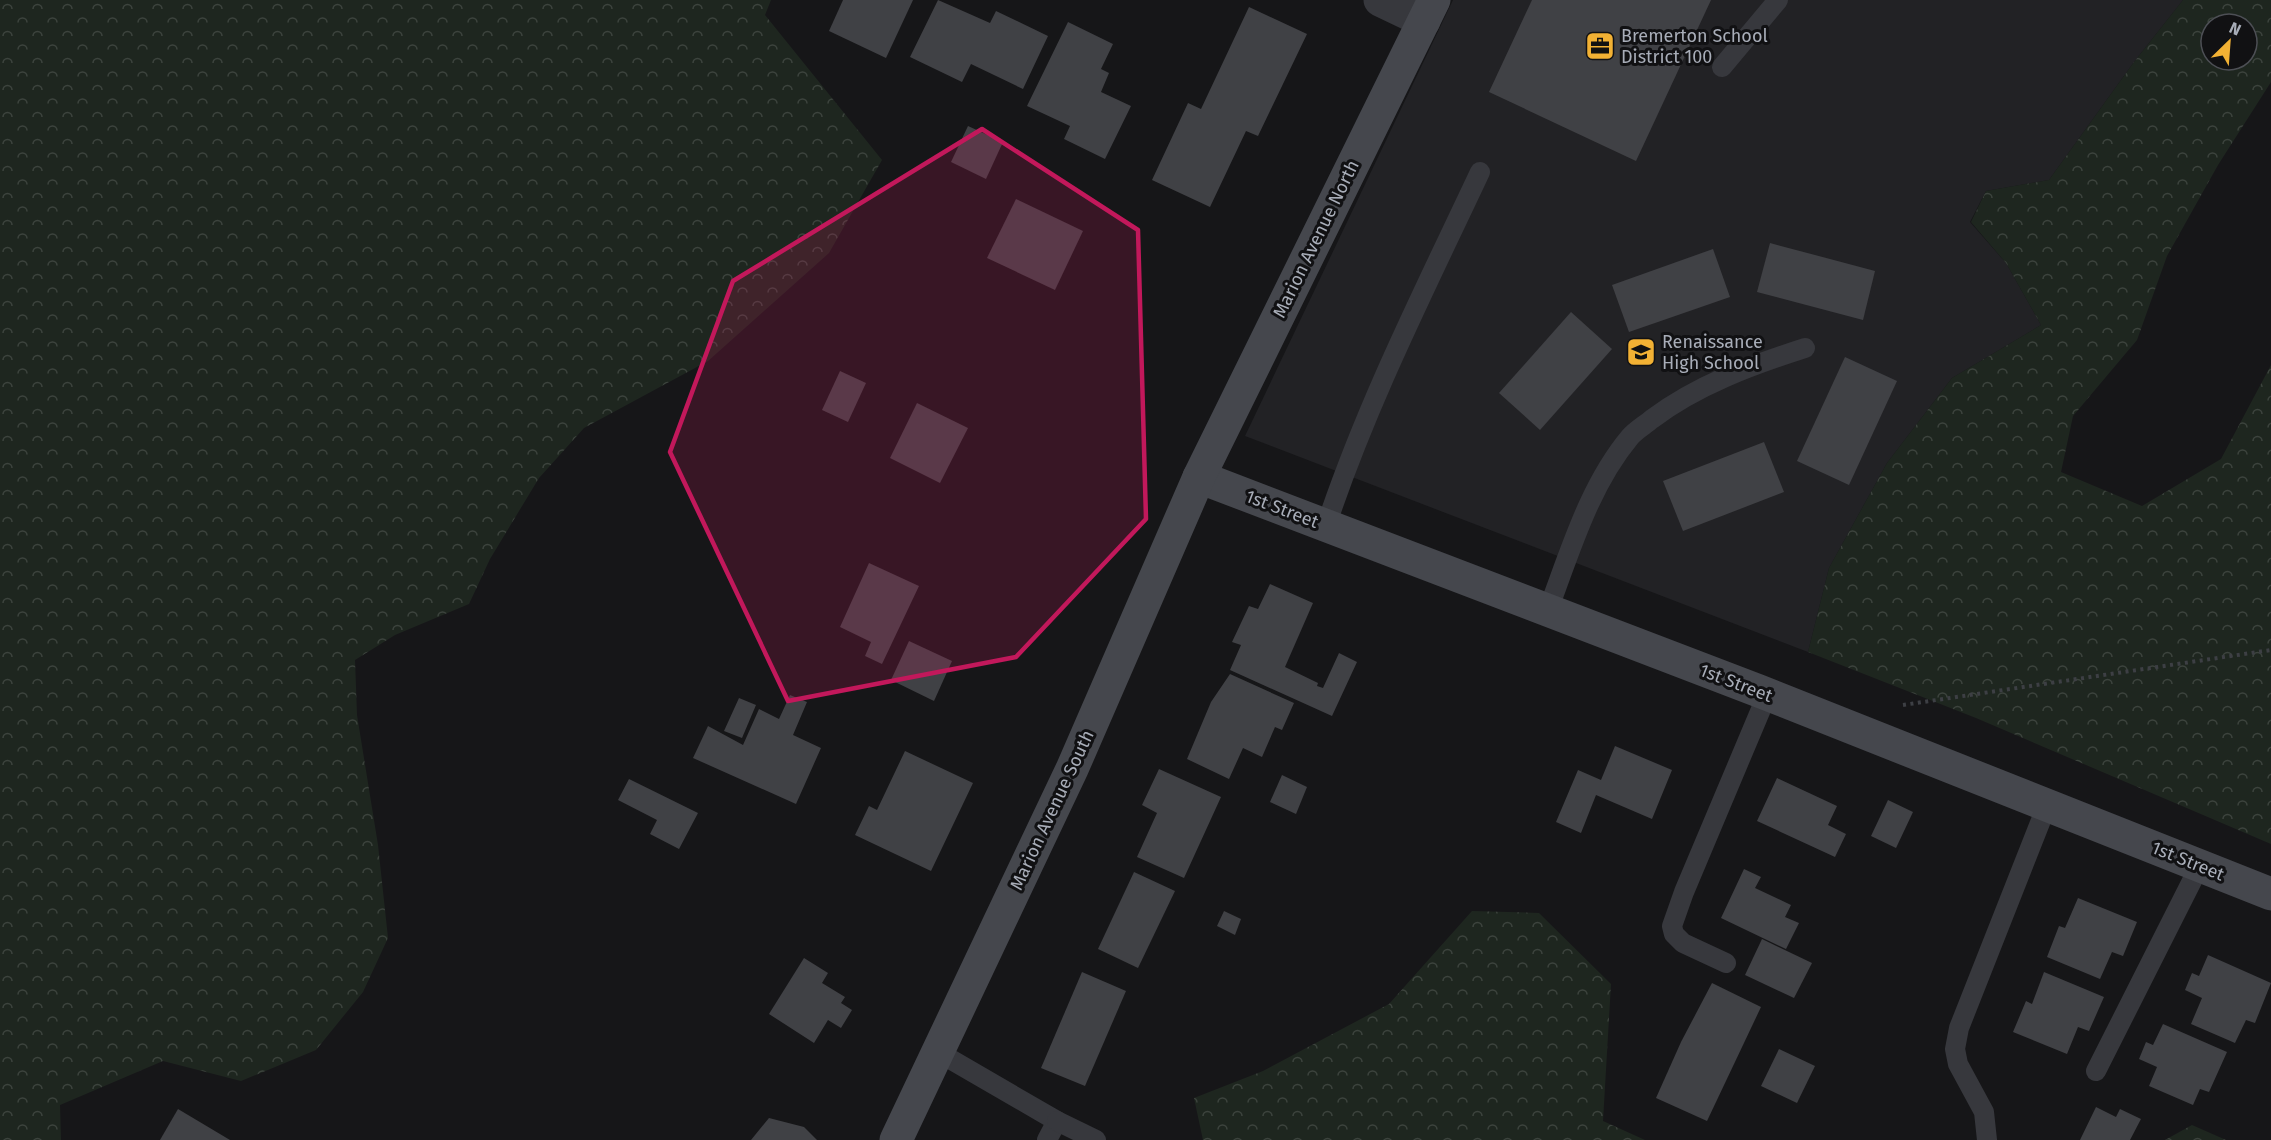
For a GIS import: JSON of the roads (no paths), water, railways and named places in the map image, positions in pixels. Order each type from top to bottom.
[{"type":"main road","name":"Marion Avenue North","points":[[1199,477],[1429,10]]},
{"type":"main road","name":"1st Street","points":[[1199,477],[1767,695],[2271,894]]},
{"type":"main road","name":"Marion Avenue South","points":[[896,1140],[1072,769],[1199,477]]},
{"type":"street","points":[[1380,0],[1429,10]]},
{"type":"lane","points":[[1722,67],[1778,0]]},
{"type":"lane","points":[[1326,526],[1347,462],[1367,412],[1480,172]]},
{"type":"lane","points":[[1548,610],[1584,516],[1613,461],[1631,435],[1665,410],[1708,385],[1756,364],[1805,348]]},
{"type":"lane","points":[[1726,963],[1683,943],[1674,934],[1672,926],[1684,892],[1767,695]]},
{"type":"lane","points":[[1987,1140],[1983,1112],[1958,1064],[1954,1048],[1959,1028],[2047,805]]},
{"type":"lane","points":[[2096,1071],[2200,865]]},
{"type":"lane","points":[[938,1052],[1057,1121],[1096,1140]]},
{"type":"lane","points":[[1047,1140],[1057,1121]]},
{"type":"place","name":"Bremerton School District 100","points":[[1600,46]]},
{"type":"place","name":"Renaissance High School","points":[[1641,352]]}]
